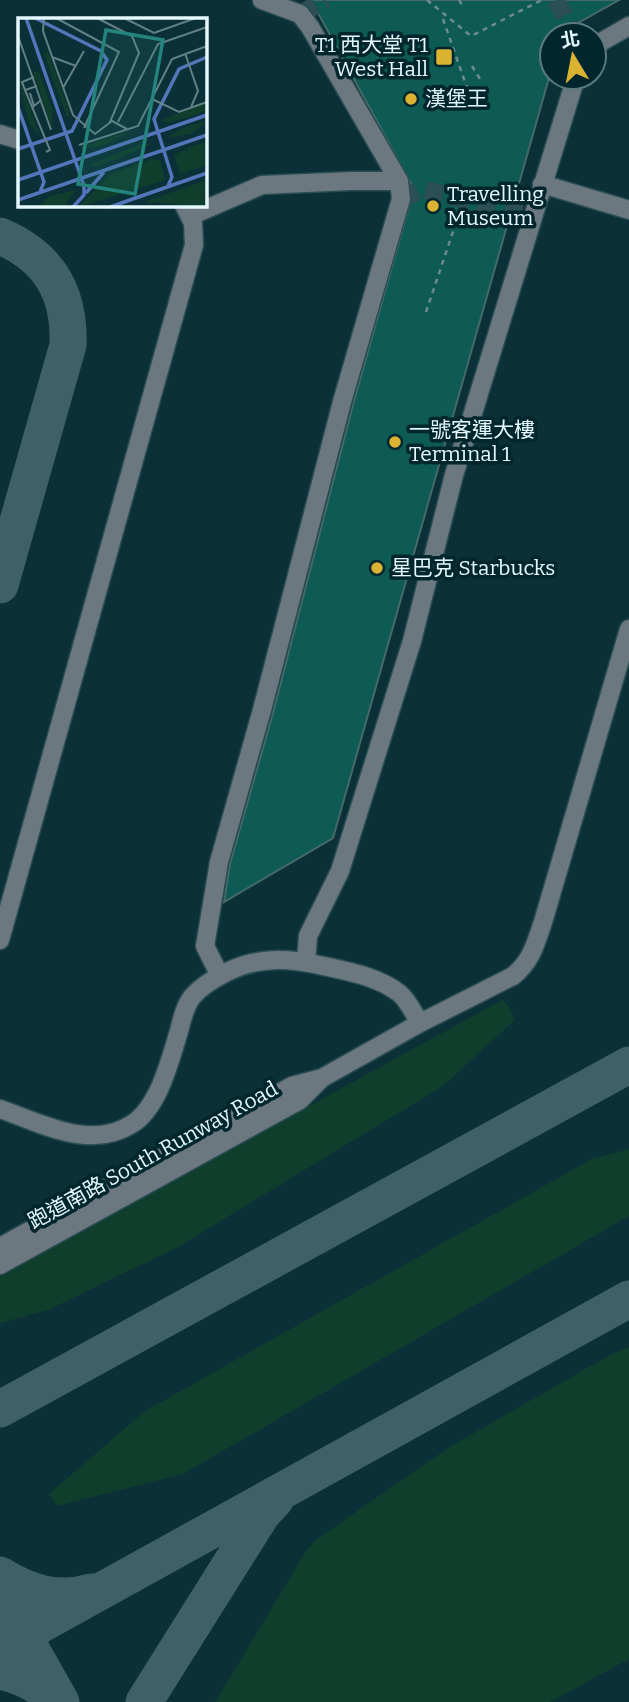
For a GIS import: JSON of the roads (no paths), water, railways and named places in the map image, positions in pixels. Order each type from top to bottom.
[{"type":"lane","points":[[220,976],[205,946],[219,862],[262,710],[342,402],[401,199],[398,181],[310,27],[300,15],[262,0]]},
{"type":"lane","points":[[608,38],[629,26]]},
{"type":"lane","points":[[306,962],[308,936],[340,870],[412,641],[454,475],[572,91]]},
{"type":"lane","points":[[0,134],[18,139]]},
{"type":"lane","points":[[206,204],[262,186],[398,181]]},
{"type":"lane","points":[[542,184],[629,210]]},
{"type":"lane","points":[[0,940],[194,245],[193,223],[187,210]]},
{"type":"lane","name":"跑道南路 South Runway Road","points":[[0,1247],[292,1086],[322,1078],[420,1023],[513,976],[526,966],[543,922],[626,651],[629,629]]},
{"type":"lane","points":[[0,1109],[81,1136],[100,1136],[131,1125],[139,1119],[158,1091],[188,1003],[194,995],[220,976],[244,963],[276,959],[350,971],[401,994],[420,1023]]},
{"type":"lane","name":"跑道南路 South Runway Road","points":[[0,1265],[300,1100],[322,1078]]},
{"type":"tunnel","points":[[300,14],[326,0]]},
{"type":"tunnel","points":[[556,0],[567,21]]},
{"type":"tunnel","points":[[401,199],[422,189],[532,217]]},
{"type":"place","name":"T1 西大堂 T1 West Hall","points":[[444,57]]},
{"type":"place","name":"漢堡王","points":[[411,99]]},
{"type":"place","name":"Travelling Museum","points":[[433,206]]},
{"type":"place","name":"一號客運大樓 Terminal 1","points":[[395,442]]},
{"type":"place","name":"星巴克 Starbucks","points":[[377,568]]}]
